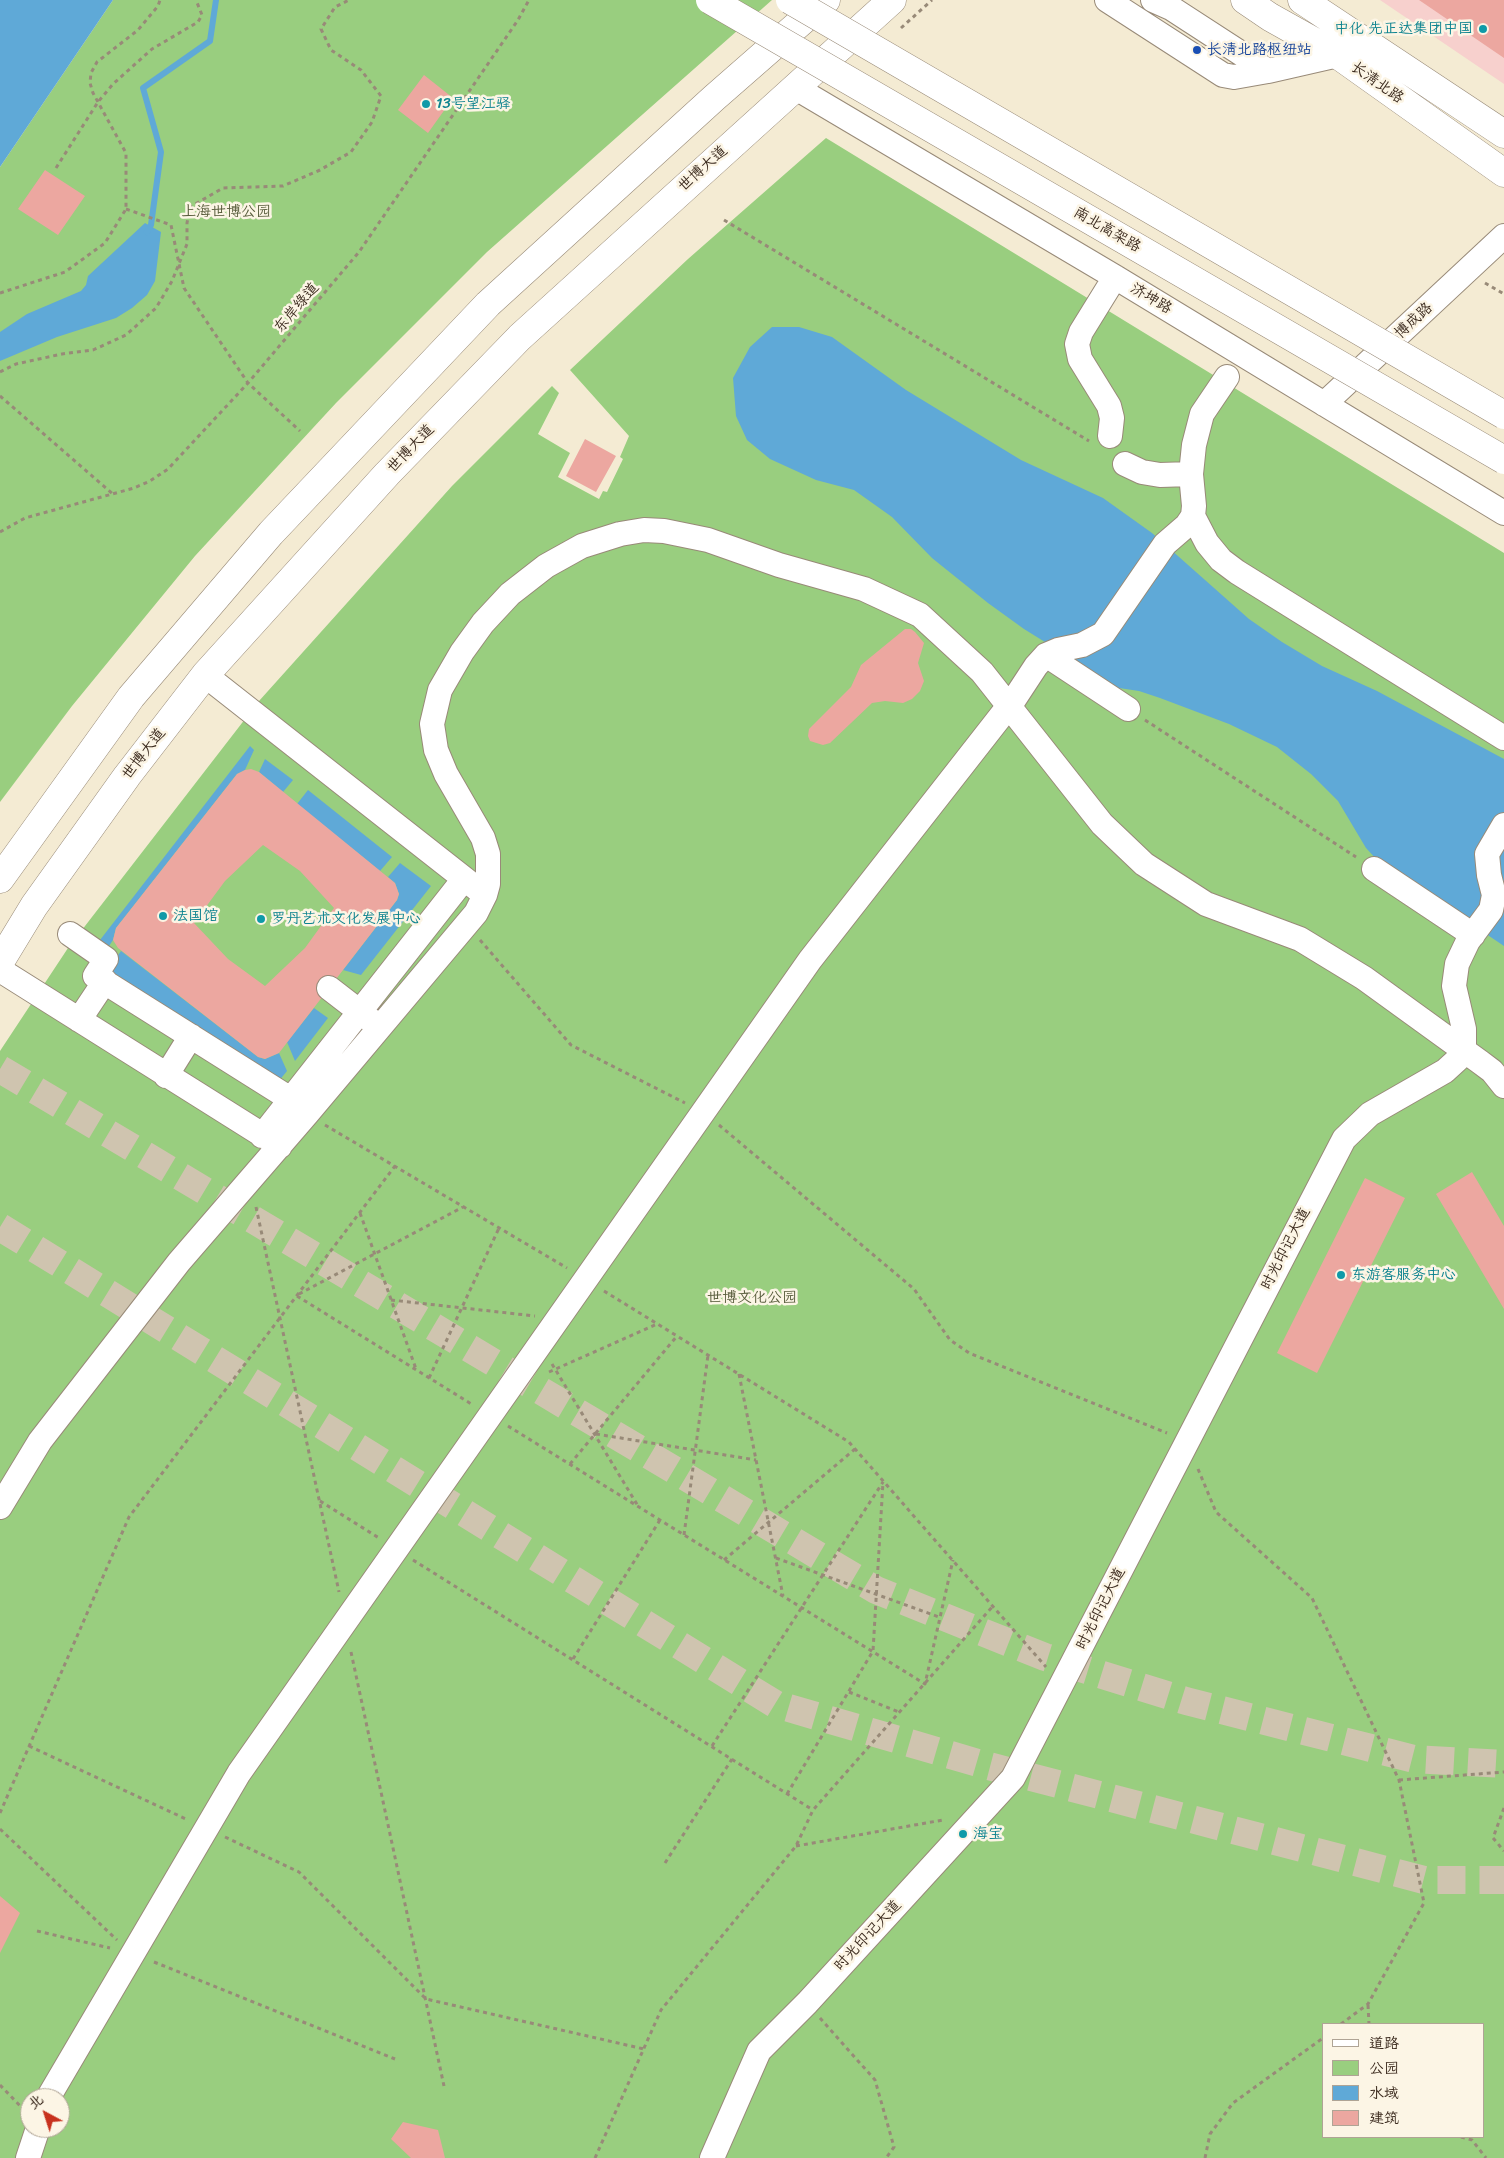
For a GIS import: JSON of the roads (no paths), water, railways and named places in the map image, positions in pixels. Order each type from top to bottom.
[{"type":"main road","name":"南北高架路","points":[[710,0],[1504,460]]},
{"type":"main road","points":[[790,0],[1504,415]]},
{"type":"main road","points":[[0,879],[131,697],[277,526],[488,304],[714,98],[826,0]]},
{"type":"main road","name":"世博大道","points":[[0,962],[34,906],[121,784],[205,675],[387,474],[520,337],[722,152],[796,88],[840,45],[892,0]]},
{"type":"main road","name":"长清北路","points":[[1245,0],[1270,17],[1338,55],[1504,173]]},
{"type":"main road","name":"长清北路","points":[[1302,0],[1504,134]]},
{"type":"street","points":[[1107,0],[1223,75],[1234,77],[1338,55]]},
{"type":"street","points":[[1153,0],[1171,8],[1268,71]]},
{"type":"street","name":"济坤路","points":[[796,88],[1115,277],[1504,513]]},
{"type":"street","name":"博成路","points":[[1324,404],[1504,236]]},
{"type":"street","points":[[1101,440],[1112,418],[1109,406],[1080,359],[1077,344],[1081,332],[1115,277]]},
{"type":"street","points":[[54,2088],[239,1772],[810,960],[1009,705],[1036,666],[1046,655],[1058,650],[1082,645],[1103,634],[1164,544],[1187,525],[1193,516],[1191,474],[1194,445],[1202,414],[1227,377]]},
{"type":"street","points":[[1125,464],[1142,472],[1160,475],[1191,474]]},
{"type":"street","points":[[1193,516],[1207,543],[1226,564],[1504,738]]},
{"type":"street","points":[[0,1507],[46,1434],[271,1141],[300,1107],[380,1028],[476,913],[485,896],[489,873],[488,854],[483,838],[446,774],[436,750],[432,724],[440,690],[462,652],[483,623],[510,594],[546,566],[582,546],[620,534],[644,530],[708,540],[779,565],[864,589],[920,615],[982,672],[1102,824],[1144,864],[1206,904],[1300,939],[1364,978],[1492,1071],[1504,1086]]},
{"type":"street","points":[[1046,655],[1128,709]]},
{"type":"street","points":[[205,675],[485,896]]},
{"type":"street","points":[[1464,1050],[1464,1029],[1454,986],[1457,964],[1473,935],[1491,910],[1494,895],[1489,875],[1487,854],[1504,825]]},
{"type":"street","points":[[1374,869],[1473,935]]},
{"type":"street","points":[[300,1107],[360,1012],[464,879]]},
{"type":"street","points":[[70,934],[106,958],[95,976],[300,1107]]},
{"type":"street","points":[[0,970],[271,1141]]},
{"type":"street","points":[[79,1020],[105,981]]},
{"type":"street","points":[[329,988],[380,1028]]},
{"type":"street","points":[[166,1076],[191,1036]]},
{"type":"street","name":"时光印记大道","points":[[712,2158],[759,2052],[807,2003],[1013,1778],[1344,1139],[1356,1125],[1370,1114],[1445,1071],[1457,1060],[1464,1050]]},
{"type":"street","points":[[28,2158],[35,2138]]},
{"type":"water","points":[[0,0],[113,0],[0,167]]},
{"type":"water","points":[[145,223],[161,232],[155,281],[147,295],[132,308],[116,318],[57,337],[0,361],[0,332],[27,314],[81,291],[86,285],[88,276]]},
{"type":"water","points":[[772,327],[799,327],[832,337],[906,390],[1021,460],[1103,498],[1152,533],[1249,619],[1282,642],[1322,666],[1377,691],[1504,759],[1504,946],[1379,862],[1366,848],[1338,801],[1311,774],[1277,747],[1229,724],[1160,698],[1139,691],[1119,688],[1024,629],[988,603],[932,558],[892,517],[854,490],[816,480],[770,459],[747,440],[736,416],[733,378],[750,347]]},
{"type":"water","points":[[250,746],[254,750],[245,770],[237,774],[116,928],[113,940],[109,946],[100,940]]},
{"type":"water","points":[[265,759],[293,780],[283,792],[259,772]]},
{"type":"water","points":[[308,790],[392,857],[380,871],[297,804]]},
{"type":"water","points":[[400,863],[431,886],[361,975],[343,970],[397,900],[399,894],[395,883],[388,877]]},
{"type":"water","points":[[121,951],[258,1057],[265,1059],[279,1053],[287,1071],[278,1082],[106,972]]},
{"type":"water","points":[[314,1008],[328,1018],[295,1061],[287,1042]]},
{"type":"waterway","points":[[147,232],[151,225],[161,152],[143,88],[210,41],[216,0]]},
{"type":"tunnel","points":[[0,1069],[876,1590],[1045,1657],[1186,1701],[1414,1759],[1504,1764]]},
{"type":"tunnel","points":[[0,1227],[775,1704],[985,1765],[1424,1880],[1504,1880]]},
{"type":"place","name":"中化 先正达集团中国","points":[[1483,29]]},
{"type":"place","name":"长清北路枢纽站","points":[[1197,50]]},
{"type":"place","name":"13号望江驿","points":[[426,104]]},
{"type":"place","name":"法国馆","points":[[163,916]]},
{"type":"place","name":"罗丹艺术文化发展中心","points":[[261,919]]},
{"type":"place","name":"东游客服务中心","points":[[1341,1275]]},
{"type":"place","name":"海宝","points":[[963,1834]]},
{"type":"park label","name":"上海世博公园","points":[[226,212]]},
{"type":"park label","name":"世博文化公园","points":[[752,1298]]}]
